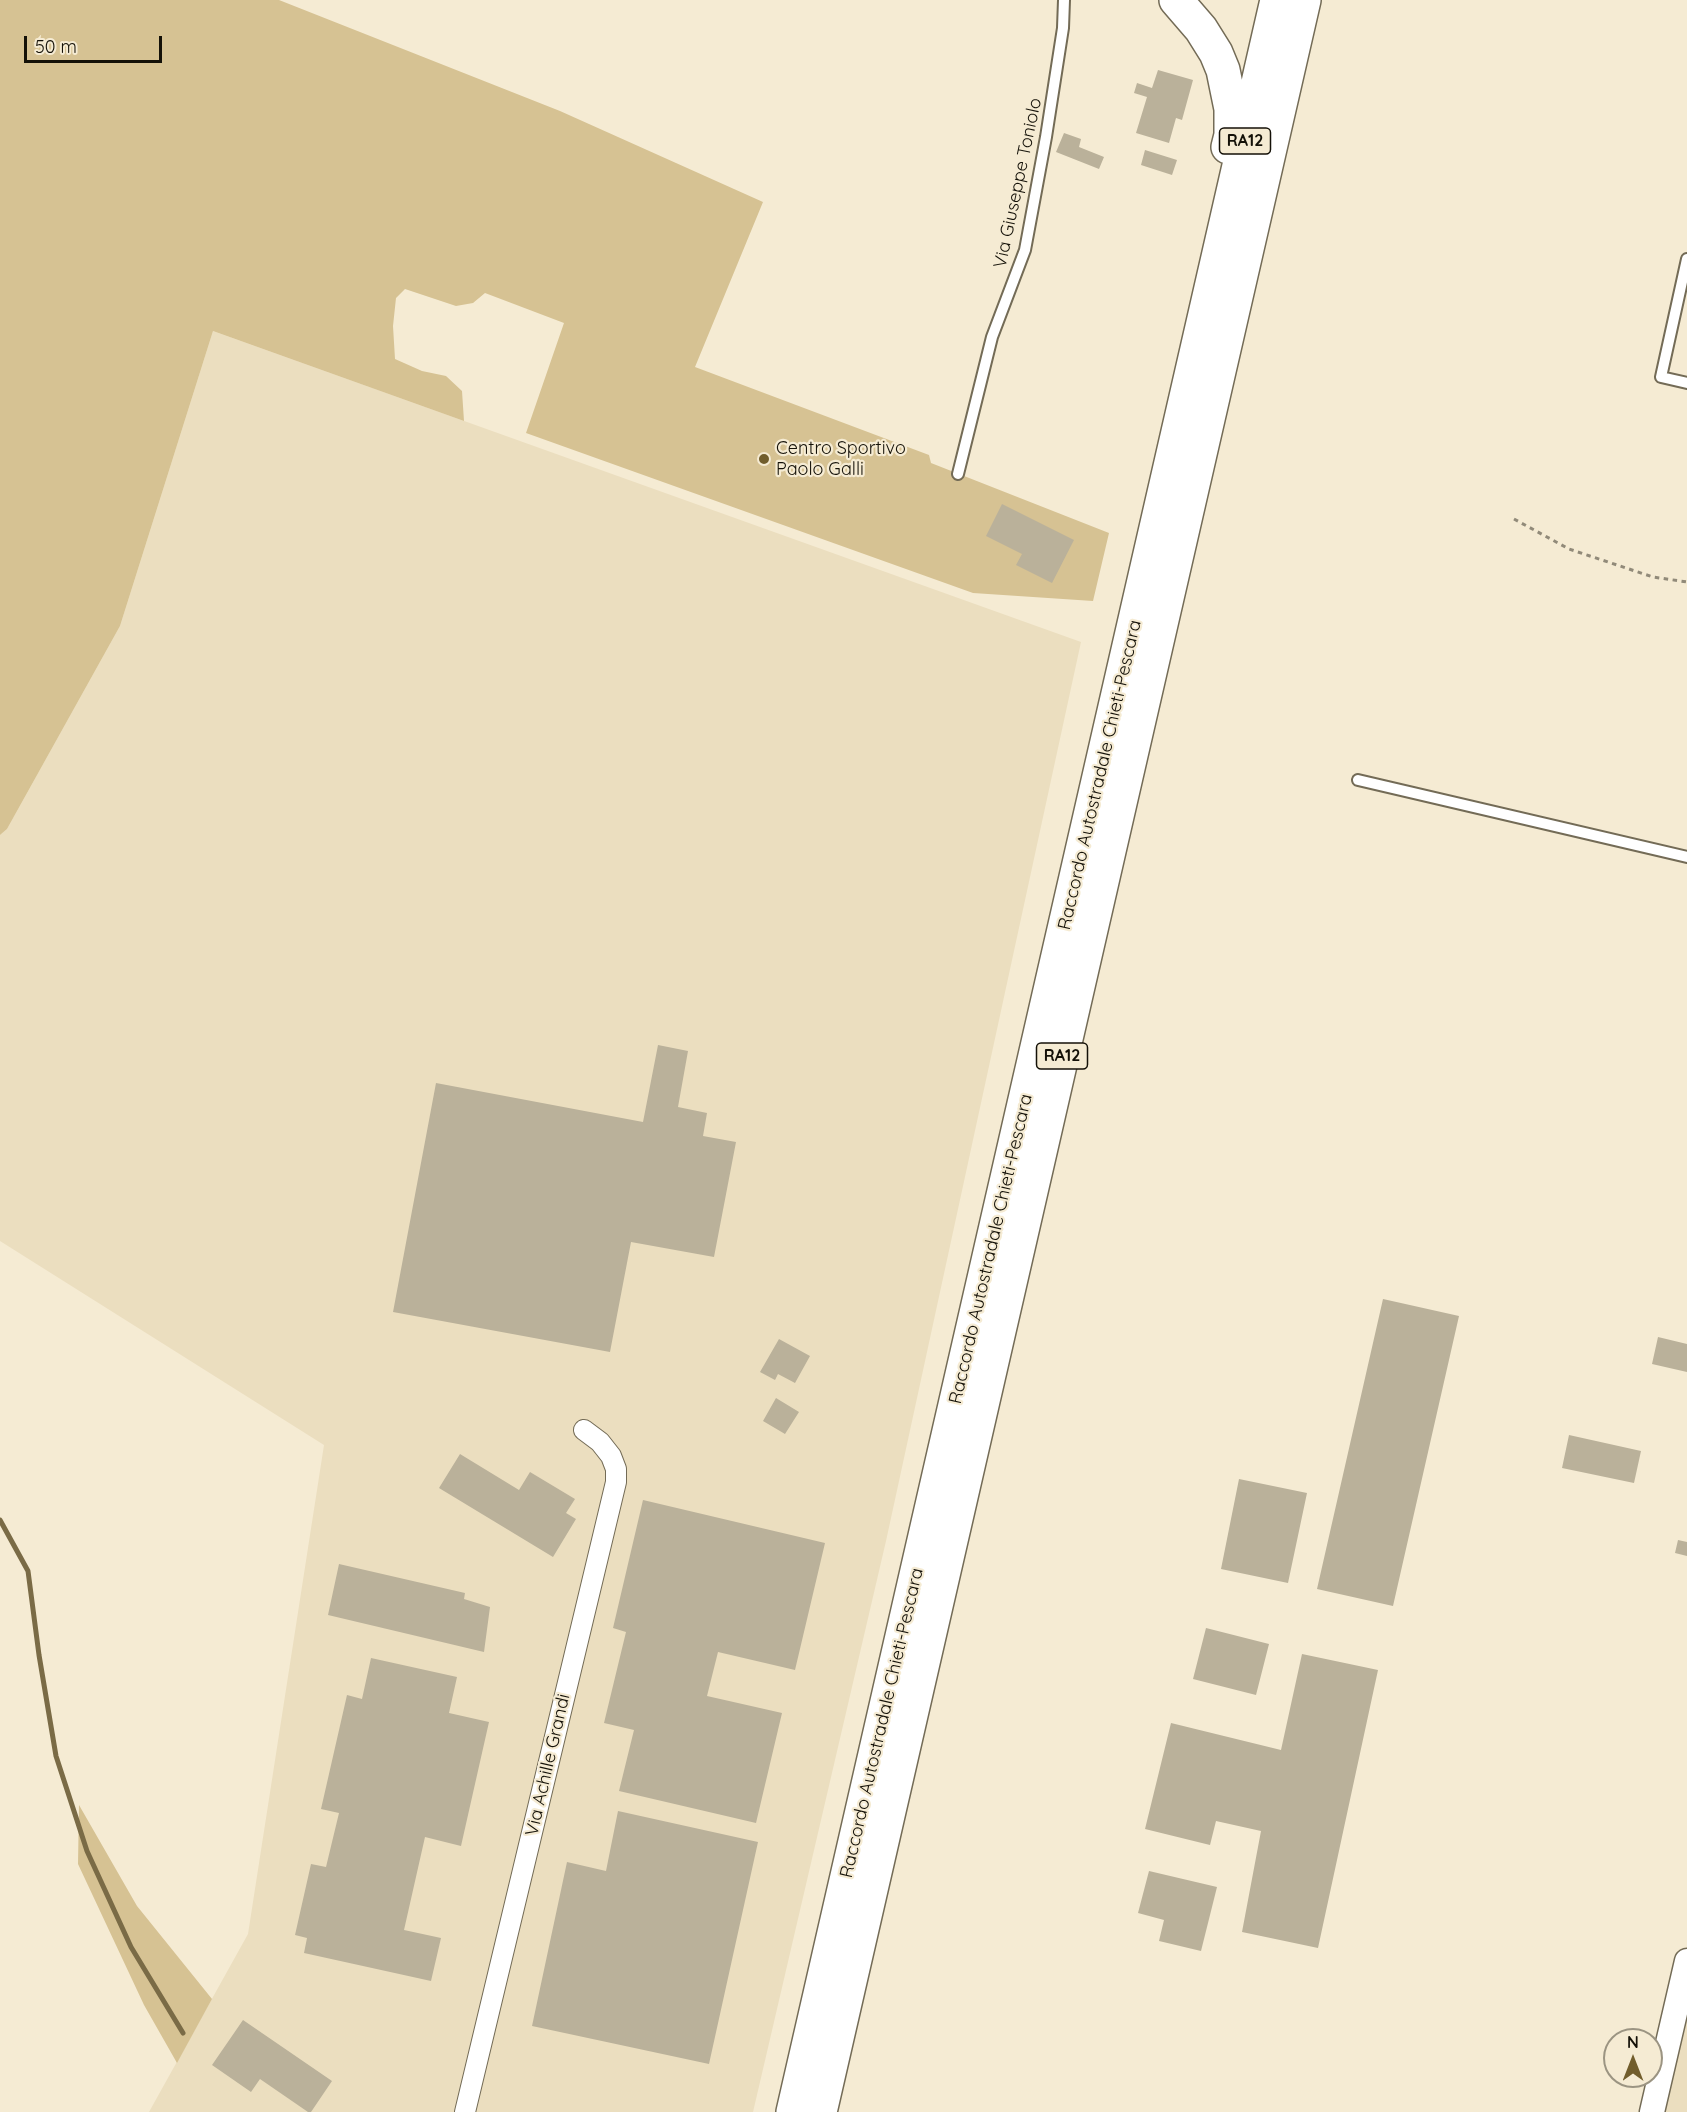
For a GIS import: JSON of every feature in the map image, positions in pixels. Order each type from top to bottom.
[{"type":"highway","points":[[1176,0],[1193,17],[1209,40],[1223,70],[1229,96],[1231,135],[1206,253],[1213,282]]},
{"type":"highway","name":"Raccordo Autostradale Chieti-Pescara","points":[[794,2112],[1277,0]]},
{"type":"highway","name":"Raccordo Autostradale Chieti-Pescara","points":[[820,2112],[1304,0]]},
{"type":"street","name":"Via Achille Grandi","points":[[465,2112],[616,1482],[616,1468],[611,1456],[600,1442],[584,1430]]},
{"type":"street","points":[[1652,2112],[1683,1994],[1687,1961]]},
{"type":"lane","name":"Via Giuseppe Toniolo","points":[[958,474],[992,337],[1025,250],[1048,126],[1063,28],[1064,0]]},
{"type":"lane","points":[[1687,259],[1661,377],[1687,383]]},
{"type":"lane","points":[[1358,780],[1687,857]]},
{"type":"path","points":[[1514,519],[1569,549],[1653,577],[1687,582]]},
{"type":"shaded area","points":[[0,0],[279,0],[560,111],[763,202],[695,367],[929,455],[931,463],[1109,533],[1093,601],[973,593],[526,433],[564,323],[485,293],[473,303],[456,306],[405,289],[396,298],[393,326],[395,359],[422,371],[446,376],[462,391],[464,421],[213,331],[120,626],[7,829],[0,835]]},
{"type":"shaded area","points":[[213,331],[1081,642],[886,1541],[753,2112],[149,2112],[248,1934],[324,1445],[0,1241],[0,835],[7,829],[120,626]]},
{"type":"shaded area","points":[[79,1805],[137,1906],[212,1999],[177,2063],[144,2005],[78,1864]]},
{"type":"shaded area","points":[[1687,2012],[1687,2112],[1664,2112]]},
{"type":"building","points":[[1158,70],[1193,80],[1182,120],[1176,118],[1169,143],[1136,133],[1147,97],[1134,93],[1137,83],[1152,88]]},
{"type":"building","points":[[1064,133],[1081,139],[1079,147],[1104,157],[1099,169],[1056,152]]},
{"type":"building","points":[[1145,150],[1177,160],[1172,175],[1141,165]]},
{"type":"building","points":[[1002,504],[1074,540],[1052,583],[1016,565],[1022,554],[986,536]]},
{"type":"building","points":[[658,1045],[688,1051],[678,1107],[707,1113],[703,1136],[736,1142],[714,1257],[631,1242],[610,1352],[393,1312],[436,1083],[643,1122]]},
{"type":"building","points":[[1383,1299],[1459,1316],[1393,1606],[1317,1589]]},
{"type":"building","points":[[1658,1337],[1687,1344],[1687,1372],[1652,1364]]},
{"type":"building","points":[[779,1339],[810,1356],[795,1383],[778,1374],[775,1380],[760,1372]]},
{"type":"building","points":[[776,1398],[799,1412],[785,1434],[763,1421]]},
{"type":"building","points":[[1569,1435],[1641,1451],[1634,1483],[1562,1468]]},
{"type":"building","points":[[460,1454],[519,1490],[530,1472],[575,1499],[566,1513],[576,1519],[553,1557],[439,1488]]},
{"type":"building","points":[[1239,1479],[1307,1493],[1288,1583],[1221,1569]]},
{"type":"building","points":[[643,1500],[825,1543],[795,1670],[718,1652],[707,1696],[782,1713],[756,1823],[619,1791],[634,1730],[604,1723],[626,1632],[613,1628]]},
{"type":"building","points":[[1678,1540],[1687,1542],[1687,1556],[1675,1553]]},
{"type":"building","points":[[339,1564],[465,1593],[464,1599],[490,1607],[484,1652],[328,1615]]},
{"type":"building","points":[[1206,1628],[1269,1644],[1256,1695],[1193,1679]]},
{"type":"building","points":[[1302,1654],[1378,1670],[1318,1948],[1242,1932],[1261,1831],[1216,1821],[1210,1845],[1145,1829],[1171,1723],[1281,1750]]},
{"type":"building","points":[[371,1658],[457,1677],[449,1713],[489,1722],[461,1846],[425,1837],[404,1930],[441,1938],[431,1981],[304,1953],[307,1938],[295,1935],[311,1864],[326,1867],[339,1813],[321,1809],[347,1695],[362,1699]]},
{"type":"building","points":[[618,1811],[758,1842],[709,2064],[532,2026],[567,1862],[606,1871]]},
{"type":"building","points":[[1149,1871],[1217,1887],[1201,1951],[1159,1941],[1164,1920],[1138,1913]]},
{"type":"building","points":[[243,2020],[332,2081],[311,2112],[260,2079],[251,2092],[212,2065]]},
{"type":"waterway","points":[[0,1520],[28,1571],[56,1756],[87,1851],[131,1947],[183,2033]]},
{"type":"place","name":"Centro Sportivo Paolo Galli","points":[[764,459]]}]
